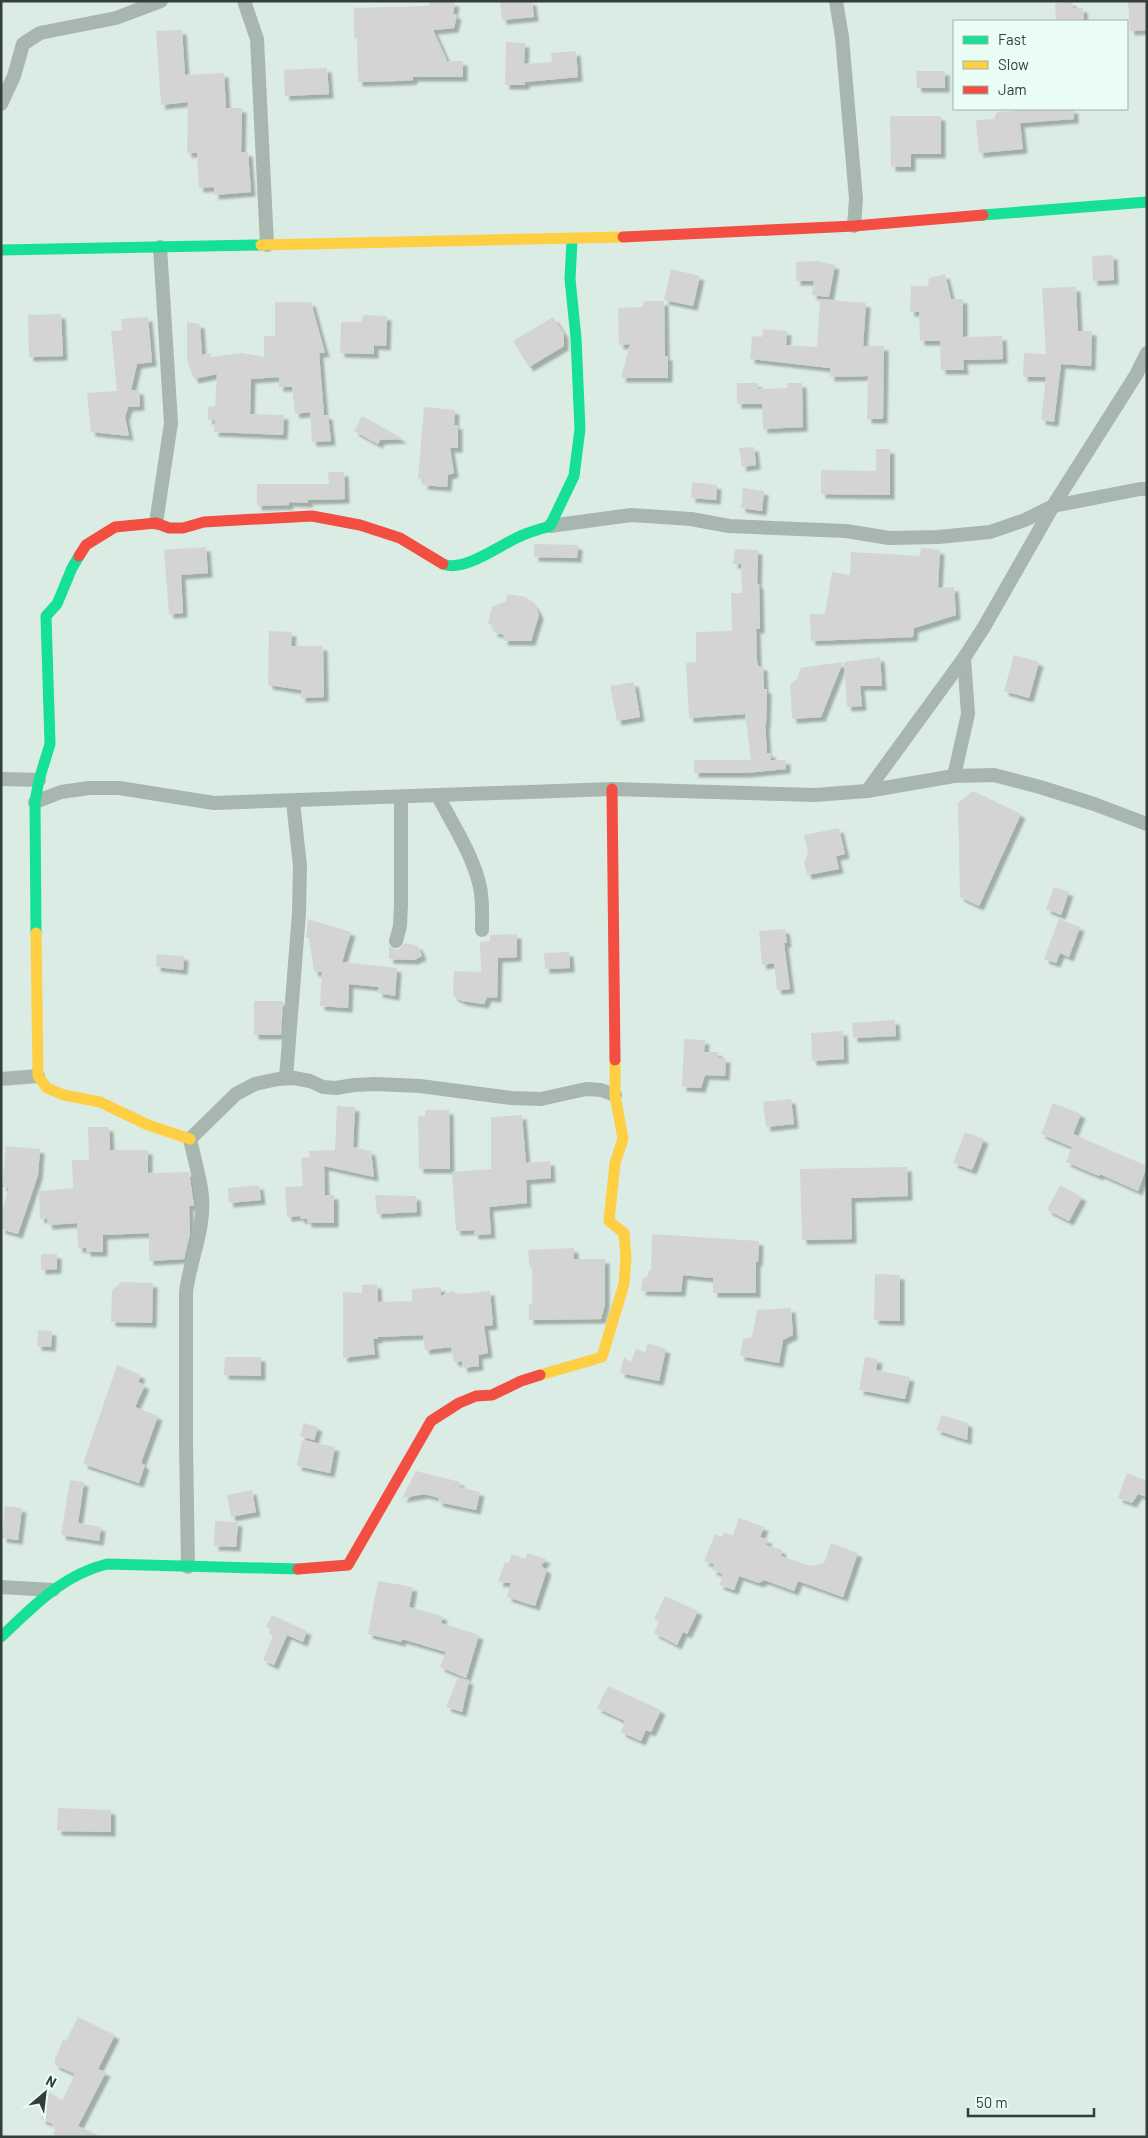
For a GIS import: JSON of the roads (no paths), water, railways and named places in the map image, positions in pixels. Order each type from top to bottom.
[{"type":"street","points":[[1,104],[14,76],[23,44],[40,33],[116,18],[161,1]]},
{"type":"street","points":[[244,1],[257,39],[267,245]]},
{"type":"street","points":[[836,1],[842,37],[856,199],[854,226]]},
{"type":"street","points":[[1,250],[572,240],[854,226],[1147,202]]},
{"type":"street","points":[[550,526],[574,476],[580,428],[576,338],[570,279],[572,240]]},
{"type":"street","points":[[156,524],[171,423],[160,247]]},
{"type":"street","points":[[867,791],[964,658],[984,627],[1052,506],[1136,375],[1147,353]]},
{"type":"street","points":[[190,1139],[148,1125],[100,1102],[64,1095],[47,1088],[38,1076],[34,835],[39,780],[50,744],[46,616],[57,604],[72,568],[86,545],[115,528],[156,524],[168,528],[183,528],[204,522],[312,516],[360,525],[400,538],[450,567],[466,564],[523,535],[550,526],[631,515],[691,519],[729,526],[846,531],[889,538],[938,537],[990,532],[1025,520],[1052,506],[1147,489]]},
{"type":"street","points":[[954,776],[968,714],[964,658]]},
{"type":"street","points":[[36,802],[61,792],[89,788],[118,788],[214,804],[612,789],[814,796],[867,791],[954,776],[994,776],[1040,787],[1094,804],[1147,824]]},
{"type":"street","points":[[1,780],[39,780]]},
{"type":"street","points":[[1,1637],[64,1581],[91,1566],[107,1564],[286,1570],[331,1568],[348,1565],[430,1420],[459,1403],[476,1396],[492,1395],[521,1381],[602,1357],[624,1284],[626,1257],[624,1233],[609,1222],[614,1163],[623,1139],[615,1095],[612,789]]},
{"type":"street","points":[[438,796],[463,843],[480,887],[482,930]]},
{"type":"street","points":[[396,941],[400,926],[401,904],[400,798]]},
{"type":"street","points":[[286,1078],[299,912],[300,866],[293,802]]},
{"type":"street","points":[[1,1079],[38,1076]]},
{"type":"street","points":[[190,1139],[236,1094],[255,1084],[286,1078],[310,1081],[330,1088],[375,1084],[420,1086],[511,1098],[541,1099],[586,1089],[601,1090],[615,1095]]},
{"type":"street","points":[[188,1567],[186,1292],[198,1244],[202,1196],[190,1139]]},
{"type":"street","points":[[1,1587],[54,1590]]}]
